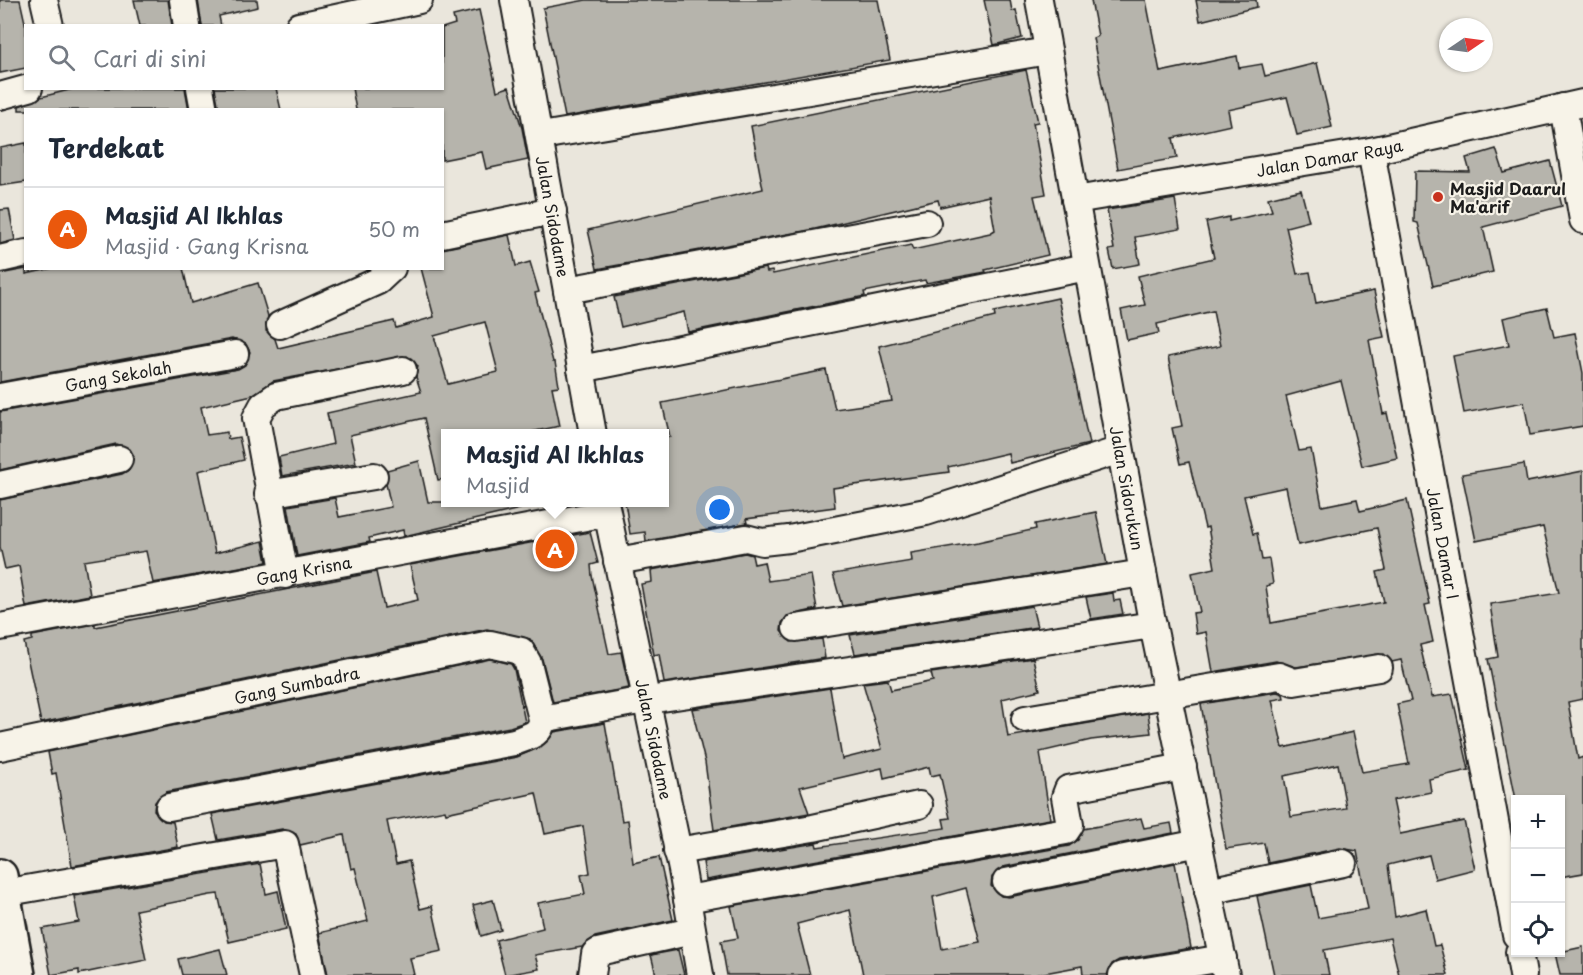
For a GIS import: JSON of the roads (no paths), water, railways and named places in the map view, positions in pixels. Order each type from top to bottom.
[{"type":"main road","points":[[2,884],[18,975]]},
{"type":"street","points":[[44,0],[50,24]]},
{"type":"street","points":[[183,0],[187,24]]},
{"type":"street","points":[[308,24],[419,0]]},
{"type":"street","name":"Jalan Sidodame","points":[[514,0],[592,429]]},
{"type":"street","name":"Jalan Sidorukun","points":[[1039,0],[1143,573],[1224,966]]},
{"type":"street","points":[[540,136],[1048,51]]},
{"type":"street","points":[[0,96],[24,89]]},
{"type":"street","points":[[200,90],[204,108]]},
{"type":"street","points":[[1573,106],[1583,220]]},
{"type":"street","name":"Jalan Damar Raya","points":[[1075,200],[1371,151],[1573,106]]},
{"type":"street","name":"Jalan Damar I","points":[[1371,151],[1511,913]]},
{"type":"street","points":[[444,234],[554,211]]},
{"type":"street","points":[[567,290],[927,224]]},
{"type":"street","points":[[0,259],[24,253]]},
{"type":"street","points":[[581,369],[1087,267]]},
{"type":"street","points":[[280,325],[378,281],[390,270]]},
{"type":"street","name":"Gang Sekolah","points":[[0,397],[235,354]]},
{"type":"street","points":[[285,575],[268,494],[256,418],[263,405],[276,396],[403,370]]},
{"type":"street","points":[[617,561],[746,538],[762,542],[789,539],[926,512],[1120,450]]},
{"type":"street","points":[[0,485],[119,459]]},
{"type":"street","points":[[268,494],[374,476]]},
{"type":"street","name":"Jalan Sidodame","points":[[606,508],[687,899],[700,975]]},
{"type":"street","name":"Gang Krisna","points":[[0,627],[285,575],[606,508]]},
{"type":"street","points":[[796,628],[1143,573]]},
{"type":"street","points":[[169,807],[514,742],[535,735],[542,726],[542,719],[645,700],[1153,625]]},
{"type":"street","name":"Gang Sumbadra","points":[[0,747],[490,644],[521,651],[528,663],[542,719]]},
{"type":"street","points":[[1025,720],[1167,693],[1279,676],[1294,682],[1379,668]]},
{"type":"street","points":[[687,899],[1066,831],[1070,825],[1065,797],[1068,789],[1183,767]]},
{"type":"street","points":[[677,851],[813,828],[920,805]]},
{"type":"street","points":[[1006,882],[1199,843]]},
{"type":"street","points":[[2,884],[285,844],[314,975]]},
{"type":"street","points":[[1209,891],[1343,863]]},
{"type":"street","points":[[592,975],[595,954],[598,952],[692,931]]},
{"type":"street","points":[[1520,957],[1523,975]]},
{"type":"street","points":[[1122,975],[1224,966]]},
{"type":"place","name":"Masjid Daarul Ma'arif","points":[[1438,197]]},
{"type":"place","name":"Masjid Al Ikhlas","points":[[555,549]]}]
